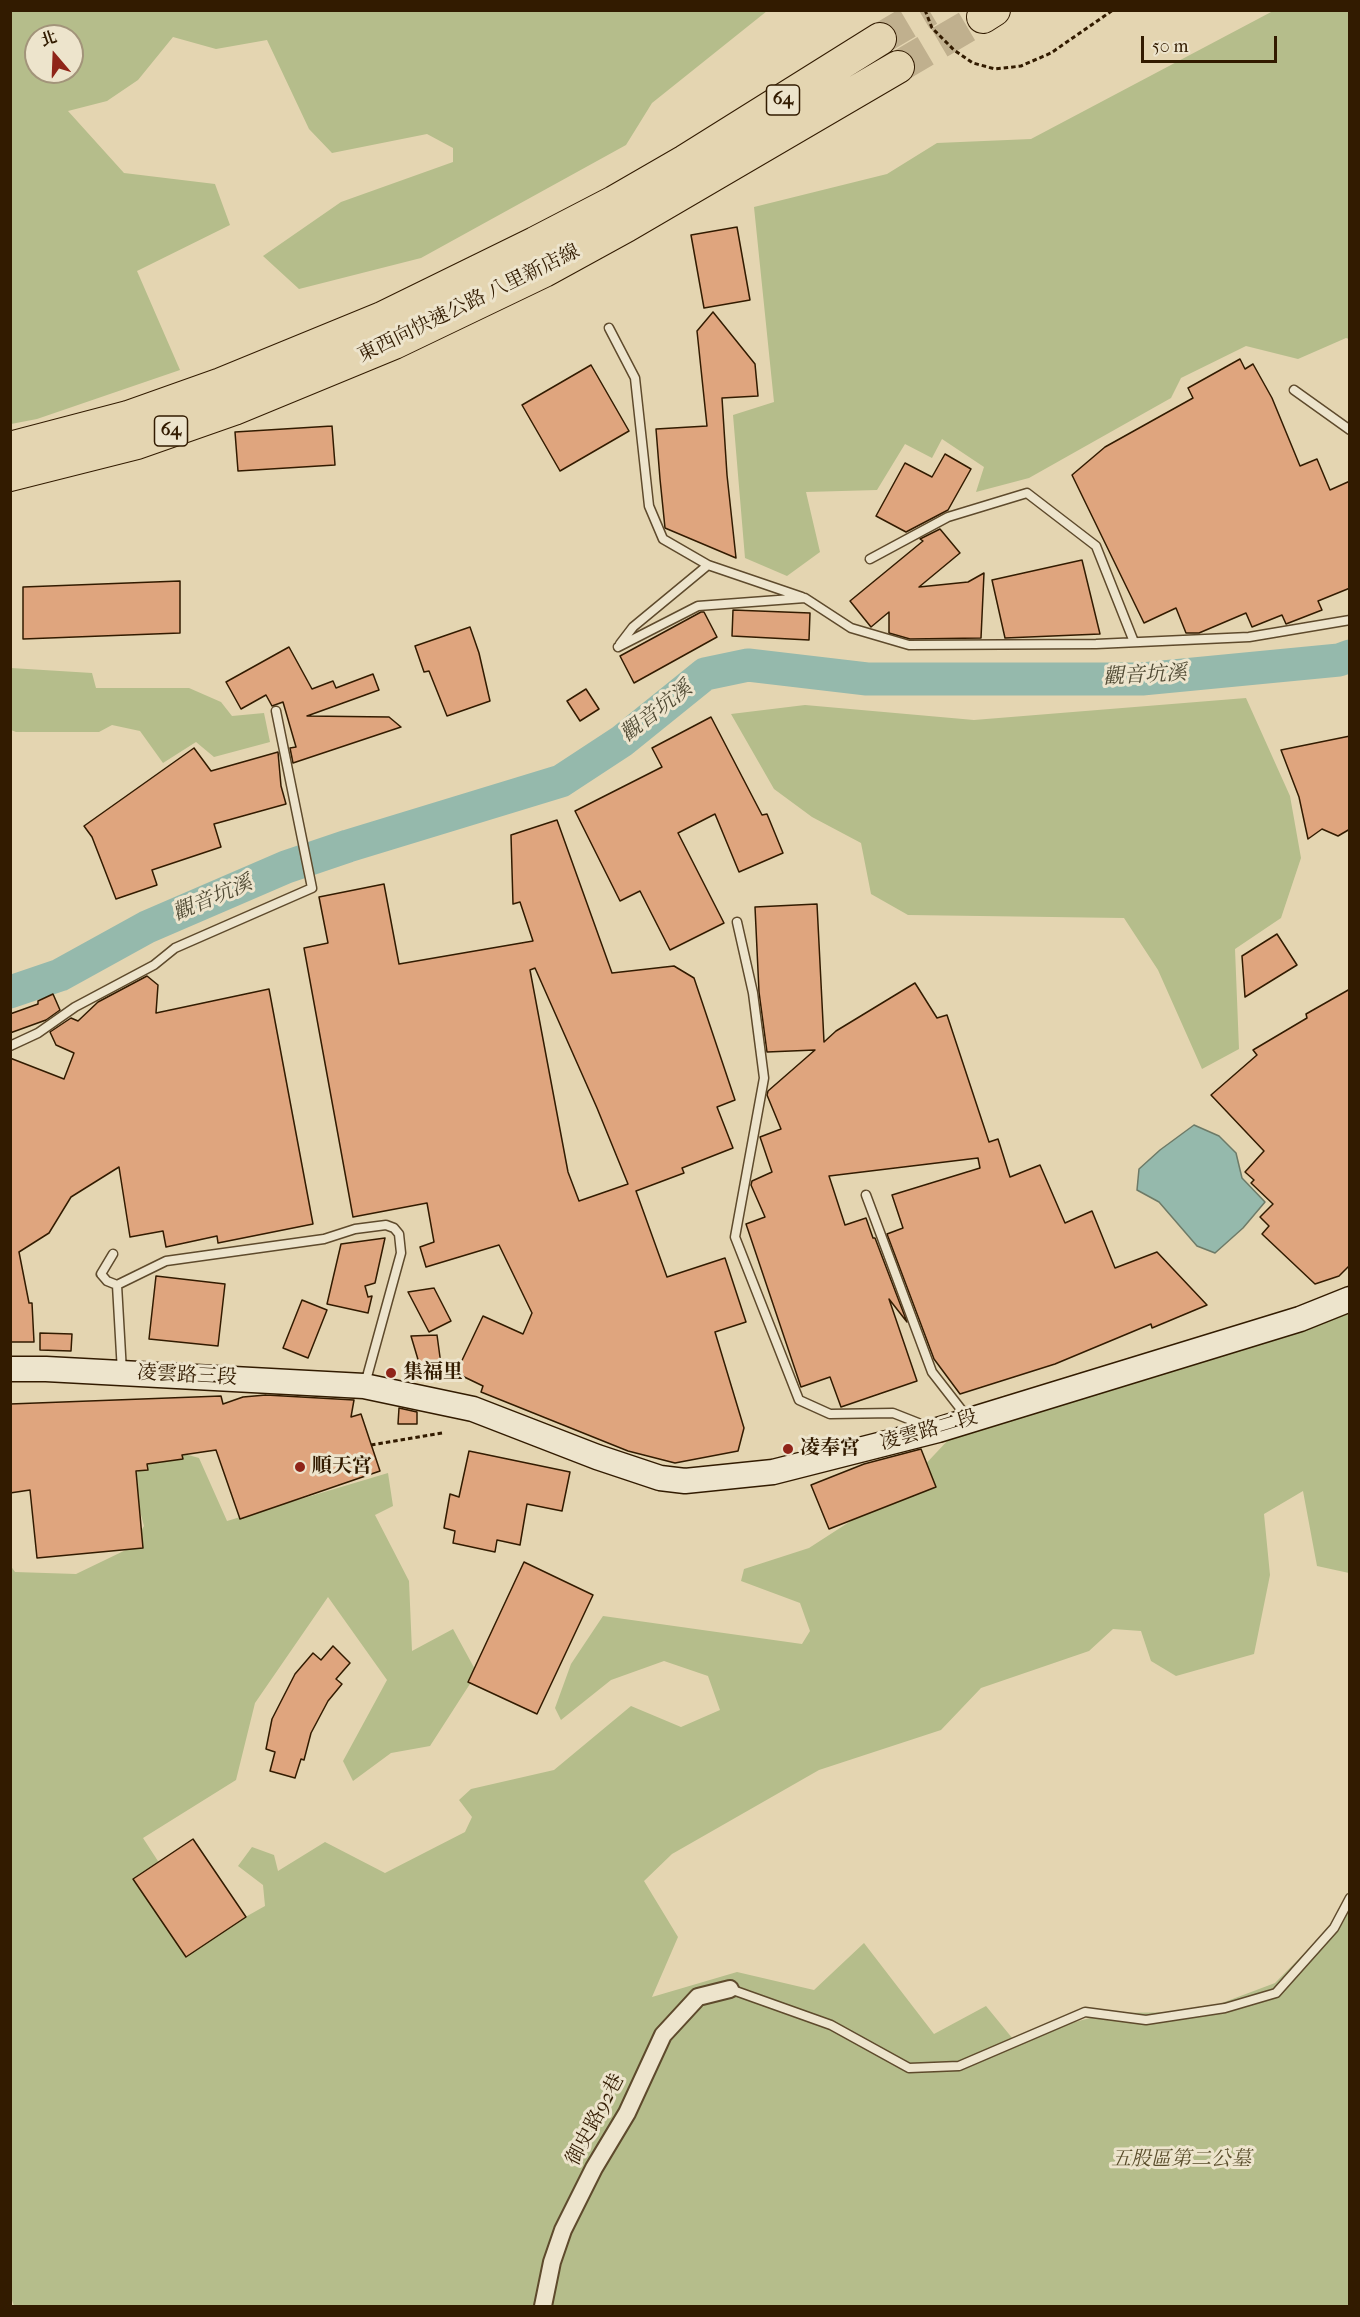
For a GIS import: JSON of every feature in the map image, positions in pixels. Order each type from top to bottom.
[{"type":"highway","name":"東西向快速公路 八里新店線","points":[[10,475],[137,443],[234,409],[321,359],[455,299],[544,271],[692,173],[880,39]]},
{"type":"highway","name":"東西向快速公路 八里新店線","points":[[692,173],[898,67]]},
{"type":"highway","name":"東西向快速公路 八里新店線","points":[[10,448],[128,417],[221,384],[321,359]]},
{"type":"street","name":"凌雲路二段","points":[[364,1386],[473,1409],[597,1457],[660,1478],[685,1481],[773,1472],[938,1430],[1300,1319],[1350,1299]]},
{"type":"street","name":"凌雲路三段","points":[[10,1369],[364,1386]]},
{"type":"street","name":"御史路92巷","points":[[543,2307],[552,2262],[563,2230],[594,2168],[627,2113],[663,2035],[698,1997],[730,1989]]},
{"type":"lane","points":[[609,328],[635,378],[649,506],[663,539],[708,565],[805,598],[851,628],[909,645],[1134,642],[1249,637],[1350,620]]},
{"type":"lane","points":[[1294,390],[1350,430]]},
{"type":"lane","points":[[870,559],[948,517],[1027,493],[1096,546],[1134,642]]},
{"type":"lane","points":[[708,565],[633,627],[618,647],[698,606],[805,598]]},
{"type":"lane","points":[[10,1046],[38,1033],[75,1007],[154,965],[175,948],[312,888],[276,711]]},
{"type":"lane","points":[[737,922],[753,993],[764,1078],[735,1237],[786,1368],[799,1400],[830,1414],[893,1413],[938,1430]]},
{"type":"lane","points":[[866,1195],[932,1372],[969,1420]]},
{"type":"lane","points":[[113,1254],[106,1262],[101,1274],[107,1281],[117,1285],[166,1261],[324,1239],[355,1229],[386,1225],[394,1228],[399,1234],[401,1253],[364,1386]]},
{"type":"lane","points":[[117,1285],[122,1373]]},
{"type":"lane","points":[[730,1989],[831,2025],[909,2068],[959,2066],[1085,2012],[1146,2020],[1225,2008],[1276,1993],[1334,1928],[1350,1898]]},
{"type":"path","points":[[925,10],[932,28],[954,50],[973,63],[995,69],[1021,66],[1051,53],[1113,10]]},
{"type":"path","points":[[371,1445],[442,1433]]},
{"type":"green space","points":[[11,10],[767,10],[652,103],[626,145],[421,258],[299,289],[263,256],[341,202],[453,162],[453,148],[427,134],[332,153],[309,129],[267,40],[216,49],[173,37],[138,80],[107,101],[68,111],[124,173],[215,184],[230,225],[137,271],[180,370],[37,419],[11,424]]},
{"type":"green space","points":[[1273,11],[1349,11],[1349,339],[1346,338],[1298,359],[1246,346],[1181,378],[1171,398],[1029,478],[976,492],[984,467],[942,439],[932,458],[905,444],[877,490],[806,492],[820,552],[787,576],[745,558],[733,415],[774,402],[754,207],[887,174],[937,143],[1031,139]]},
{"type":"green space","points":[[11,668],[92,673],[96,688],[189,688],[221,702],[232,716],[264,713],[270,742],[214,757],[196,742],[163,763],[140,731],[112,725],[99,732],[16,732],[11,730]]},
{"type":"green space","points":[[1246,698],[1290,796],[1301,858],[1281,918],[1235,949],[1239,1049],[1202,1069],[1158,970],[1124,918],[908,915],[871,894],[861,843],[812,817],[774,789],[731,714],[805,705],[974,720]]},
{"type":"green space","name":"五股區第二公墓","points":[[1349,1313],[1349,1573],[1317,1566],[1303,1491],[1264,1514],[1270,1575],[1254,1654],[1176,1676],[1151,1661],[1141,1631],[1113,1629],[1089,1651],[981,1688],[941,1730],[819,1770],[672,1854],[644,1881],[678,1937],[652,1997],[737,1972],[814,1990],[864,1943],[934,2034],[986,2006],[1013,2039],[1108,2013],[1198,2012],[1275,1983],[1340,1917],[1349,1895],[1349,2306],[14,2306],[10,2295],[10,1565],[15,1572],[76,1574],[132,1547],[144,1526],[131,1477],[167,1449],[199,1458],[227,1521],[388,1473],[393,1506],[375,1515],[409,1581],[412,1651],[453,1629],[477,1673],[430,1746],[391,1753],[353,1781],[343,1761],[387,1680],[328,1597],[255,1703],[236,1780],[143,1838],[208,1938],[265,1906],[263,1885],[238,1866],[252,1847],[274,1855],[278,1871],[325,1842],[385,1873],[465,1832],[472,1817],[459,1800],[471,1789],[554,1770],[631,1706],[681,1727],[720,1710],[708,1676],[664,1661],[611,1680],[561,1720],[555,1708],[571,1664],[603,1616],[802,1644],[810,1631],[800,1603],[741,1581],[744,1569],[809,1548],[905,1486],[950,1438]]},
{"type":"water","points":[[1194,1125],[1219,1136],[1236,1153],[1242,1178],[1265,1202],[1243,1228],[1215,1253],[1197,1246],[1159,1202],[1137,1190],[1139,1169]]},
{"type":"building","points":[[737,227],[750,300],[704,308],[691,235]]},
{"type":"building","points":[[713,312],[755,364],[758,396],[722,398],[736,558],[665,528],[660,479],[656,429],[707,426],[697,331]]},
{"type":"building","points":[[1240,359],[1245,369],[1253,364],[1272,398],[1300,466],[1317,459],[1330,490],[1350,481],[1350,588],[1318,601],[1322,610],[1286,624],[1282,615],[1252,627],[1246,613],[1199,633],[1186,633],[1176,608],[1144,623],[1072,475],[1105,447],[1193,398],[1188,388]]},
{"type":"building","points":[[591,365],[629,431],[560,471],[522,405]]},
{"type":"building","points":[[332,426],[335,465],[238,471],[235,432]]},
{"type":"building","points":[[945,454],[971,469],[948,510],[906,532],[876,516],[905,463],[932,477]]},
{"type":"building","points":[[940,529],[960,553],[919,587],[968,582],[984,573],[981,638],[910,639],[889,633],[889,612],[871,627],[850,601],[923,541],[920,539]]},
{"type":"building","points":[[1082,560],[1100,634],[1005,638],[992,580]]},
{"type":"building","points":[[180,581],[180,633],[23,639],[23,587]]},
{"type":"building","points":[[733,610],[810,613],[809,640],[732,636]]},
{"type":"building","points":[[704,612],[717,637],[634,683],[620,656]]},
{"type":"building","points":[[470,627],[479,653],[490,701],[447,716],[429,671],[424,672],[415,646]]},
{"type":"building","points":[[289,647],[312,689],[333,681],[336,688],[373,674],[379,690],[307,716],[389,717],[401,727],[293,763],[290,748],[296,747],[283,702],[272,706],[266,695],[241,709],[226,682]]},
{"type":"building","points":[[586,689],[599,709],[580,721],[567,701]]},
{"type":"building","points":[[711,717],[762,815],[767,814],[783,853],[739,872],[715,814],[678,833],[724,923],[670,950],[640,891],[620,901],[575,811],[662,767],[652,748]]},
{"type":"building","points":[[1350,736],[1350,829],[1338,836],[1322,829],[1308,839],[1299,797],[1281,750]]},
{"type":"building","points":[[194,748],[211,771],[278,752],[281,786],[286,804],[214,824],[221,847],[152,870],[157,885],[116,899],[92,837],[84,826]]},
{"type":"building","points":[[557,820],[612,973],[674,966],[694,978],[735,1100],[717,1107],[733,1148],[682,1168],[684,1173],[636,1191],[667,1277],[725,1258],[746,1322],[715,1332],[744,1428],[738,1451],[675,1463],[628,1451],[481,1392],[483,1386],[456,1373],[483,1316],[523,1334],[532,1313],[499,1245],[426,1267],[420,1247],[434,1242],[427,1203],[353,1217],[304,948],[328,943],[319,897],[384,884],[399,964],[533,941],[520,902],[513,904],[511,835]],"holes":[[[535,968],[628,1184],[579,1201],[568,1172],[530,970]]]},
{"type":"building","points":[[817,904],[824,1042],[836,1031],[915,983],[937,1018],[947,1015],[989,1142],[998,1139],[1010,1177],[1040,1165],[1065,1223],[1092,1211],[1115,1268],[1157,1252],[1207,1305],[1152,1328],[1151,1324],[1055,1364],[960,1394],[934,1359],[887,1234],[903,1228],[892,1195],[980,1168],[978,1158],[829,1176],[845,1225],[866,1218],[873,1238],[875,1238],[907,1322],[889,1299],[917,1381],[841,1407],[830,1377],[801,1387],[746,1224],[765,1217],[751,1185],[752,1181],[772,1172],[760,1137],[781,1129],[767,1095],[768,1091],[815,1050],[767,1052],[759,992],[755,907]]},
{"type":"building","points":[[1277,934],[1297,965],[1245,997],[1242,956]]},
{"type":"building","points":[[147,976],[158,985],[156,1013],[269,989],[313,1224],[218,1243],[217,1236],[166,1247],[163,1231],[130,1237],[119,1167],[71,1197],[49,1233],[19,1252],[29,1303],[32,1303],[34,1342],[10,1342],[10,1058],[64,1079],[74,1053],[56,1045],[50,1032],[71,1018],[78,1021],[98,1002]]},
{"type":"building","points":[[1350,989],[1350,1265],[1339,1276],[1315,1284],[1262,1234],[1269,1226],[1260,1217],[1273,1204],[1251,1183],[1254,1180],[1245,1172],[1264,1151],[1211,1095],[1257,1055],[1253,1050],[1307,1018],[1306,1014]]},
{"type":"building","points":[[53,994],[60,1010],[46,1020],[10,1033],[10,1014],[38,1004],[38,1001]]},
{"type":"building","points":[[385,1238],[375,1283],[365,1286],[368,1297],[372,1296],[368,1313],[327,1304],[341,1244]]},
{"type":"building","points":[[156,1276],[225,1284],[218,1346],[149,1339]]},
{"type":"building","points":[[434,1288],[451,1321],[429,1332],[408,1292]]},
{"type":"building","points":[[302,1300],[327,1310],[308,1358],[283,1348]]},
{"type":"building","points":[[40,1333],[72,1334],[71,1351],[40,1350]]},
{"type":"building","points":[[437,1335],[442,1372],[422,1373],[411,1336]]},
{"type":"building","points":[[266,1395],[354,1400],[351,1417],[361,1414],[380,1471],[240,1519],[216,1450],[182,1455],[183,1459],[147,1464],[148,1470],[136,1471],[143,1548],[37,1558],[30,1490],[10,1493],[10,1404],[221,1396],[223,1404],[243,1397]]},
{"type":"building","points":[[399,1408],[417,1412],[417,1424],[398,1424]]},
{"type":"building","points":[[921,1449],[936,1487],[829,1529],[811,1485],[864,1464]]},
{"type":"building","points":[[469,1451],[570,1472],[562,1511],[527,1504],[520,1545],[497,1540],[495,1552],[453,1543],[455,1531],[444,1528],[450,1494],[459,1497]]},
{"type":"building","points":[[524,1562],[593,1595],[537,1714],[468,1682]]},
{"type":"building","points":[[333,1646],[350,1663],[336,1679],[342,1684],[328,1701],[311,1733],[304,1760],[301,1759],[295,1778],[270,1771],[275,1752],[266,1749],[272,1719],[295,1674],[313,1653],[321,1660]]},
{"type":"building","points":[[193,1839],[246,1917],[186,1957],[133,1879]]},
{"type":"waterway","name":"觀音坑溪","points":[[10,992],[60,975],[147,927],[286,867],[561,781],[622,741],[705,674],[748,665],[867,679],[1142,679],[1339,660],[1350,656]]},
{"type":"tunnel","points":[[880,39],[929,10]]},
{"type":"tunnel","points":[[898,67],[983,17]]},
{"type":"place","name":"集福里","points":[[391,1373]]},
{"type":"place","name":"凌奉宮","points":[[788,1449]]},
{"type":"place","name":"順天宮","points":[[300,1467]]}]
